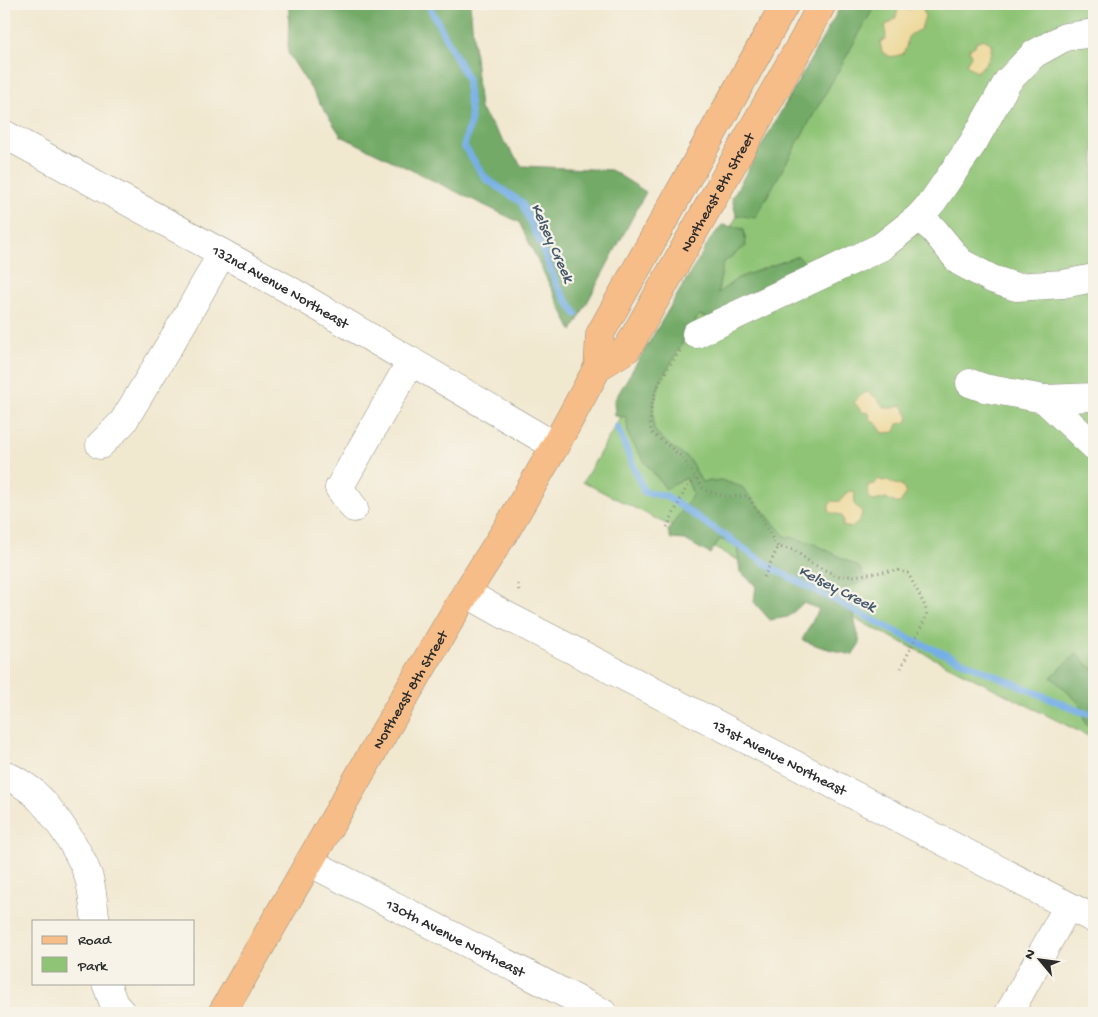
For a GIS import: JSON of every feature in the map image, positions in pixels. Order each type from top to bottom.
[{"type":"main road","name":"Northeast 8th Street","points":[[222,1013],[466,593],[508,527],[555,446],[598,367],[600,334],[785,4]]},
{"type":"main road","name":"Northeast 8th Street","points":[[598,367],[628,349],[822,4]]},
{"type":"street","points":[[696,334],[881,247],[919,217],[932,201],[973,143],[1008,81],[1034,54],[1065,38],[1094,33]]},
{"type":"street","name":"132nd Avenue Northeast","points":[[4,134],[286,288],[555,446]]},
{"type":"street","points":[[919,217],[934,230],[960,262],[992,280],[1016,286],[1063,284],[1094,278]]},
{"type":"street","points":[[100,445],[123,422],[184,321],[222,253]]},
{"type":"street","points":[[354,508],[339,488],[411,361]]},
{"type":"street","points":[[970,383],[984,388],[1044,399],[1094,397]]},
{"type":"street","points":[[1044,399],[1094,446]]},
{"type":"street","name":"131st Avenue Northeast","points":[[466,593],[505,615],[1094,919]]},
{"type":"street","points":[[4,774],[20,782],[50,811],[78,854],[89,876],[96,920]]},
{"type":"street","name":"130th Avenue Northeast","points":[[309,862],[603,1013]]},
{"type":"street","points":[[1009,1013],[1068,906]]},
{"type":"street","points":[[106,984],[114,1004],[122,1013]]},
{"type":"path","points":[[696,334],[679,352],[657,387],[651,406],[651,432],[682,458],[704,490],[727,497],[747,496],[754,505],[777,550],[764,578]]},
{"type":"path","points":[[667,527],[685,490],[695,478]]},
{"type":"path","points":[[777,550],[794,550],[811,563],[837,576],[853,576],[897,570],[908,574],[926,606],[927,615],[900,668]]},
{"type":"path","points":[[518,584],[519,592]]},
{"type":"green space","points":[[289,4],[470,4],[480,109],[522,166],[611,170],[646,192],[572,331],[519,222],[341,136],[288,53]]},
{"type":"green space","points":[[842,4],[876,4],[755,218],[736,215],[732,198]]},
{"type":"green space","points":[[860,4],[1094,4],[1094,739],[583,482]]},
{"type":"green space","points":[[722,225],[744,229],[746,246],[723,263],[718,293],[738,278],[798,256],[811,269],[715,321],[699,315],[661,380],[653,406],[654,430],[669,445],[690,460],[702,482],[721,480],[742,487],[785,536],[813,543],[859,567],[867,581],[843,588],[832,598],[853,614],[860,643],[852,655],[802,640],[819,609],[803,603],[788,617],[770,620],[754,602],[756,585],[740,572],[737,546],[720,539],[710,554],[685,540],[671,539],[668,531],[693,494],[686,478],[666,489],[644,461],[629,437],[626,417],[615,416],[614,401],[710,240]]},
{"type":"green space","points":[[1077,653],[1094,669],[1094,727],[1086,725],[1079,703],[1051,677]]},
{"type":"sand","points":[[915,5],[923,9],[925,16],[921,29],[908,37],[903,54],[891,57],[882,52],[880,42],[886,38],[885,26],[895,19],[898,10],[902,8],[910,9]]},
{"type":"sand","points":[[983,39],[991,43],[991,52],[986,63],[976,72],[966,64],[971,56],[969,49],[975,46],[976,42]]},
{"type":"sand","points":[[867,392],[885,407],[895,408],[902,405],[909,417],[906,422],[898,424],[895,432],[883,433],[876,423],[870,421],[869,413],[862,412],[854,402],[859,396]]},
{"type":"sand","points":[[879,479],[902,485],[906,494],[900,503],[895,503],[886,498],[874,501],[869,499],[868,485],[874,484]]},
{"type":"sand","points":[[850,491],[855,492],[854,504],[862,512],[855,525],[846,527],[842,525],[844,521],[841,515],[829,511],[829,505],[833,501],[841,500]]},
{"type":"waterway","name":"Kelsey Creek","points":[[428,4],[467,78],[471,120],[464,146],[486,179],[521,202],[557,286],[576,314]]},
{"type":"waterway","name":"Kelsey Creek","points":[[617,427],[644,492],[666,496],[774,569],[914,641],[1079,711],[1094,714]]}]
